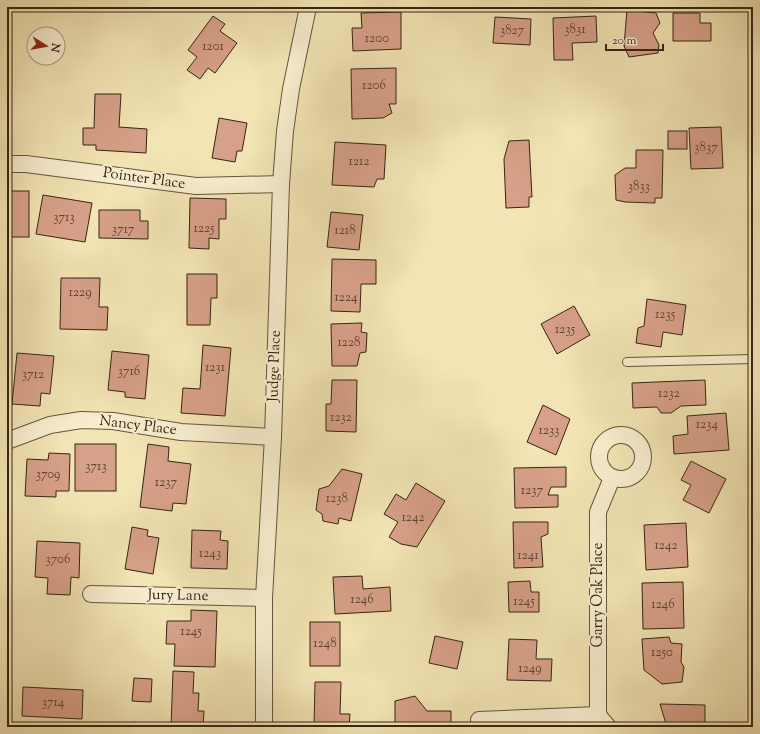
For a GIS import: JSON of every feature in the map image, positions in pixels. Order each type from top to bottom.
[{"type":"street","name":"Judge Place","points":[[264,727],[264,598],[273,437],[281,184],[285,130],[291,89],[308,7]]},
{"type":"street","name":"Pointer Place","points":[[7,164],[26,164],[196,186],[281,184]]},
{"type":"street","name":"Nancy Place","points":[[7,441],[50,425],[81,420],[113,421],[181,432],[273,437]]},
{"type":"street","name":"Garry Oak Place","points":[[603,721],[598,512],[612,478]]},
{"type":"street","name":"Jury Lane","points":[[91,594],[264,598]]},
{"type":"street","points":[[479,720],[603,721]]},
{"type":"lane","points":[[627,362],[753,359]]},
{"type":"building","points":[[627,10],[656,13],[660,23],[653,33],[659,45],[658,53],[629,57],[624,46]]},
{"type":"building","points":[[401,12],[401,49],[353,51],[352,28],[362,28],[361,13]]},
{"type":"building","points":[[673,13],[700,13],[700,23],[711,23],[711,41],[673,41]]},
{"type":"building","points":[[213,16],[225,24],[220,31],[237,43],[215,73],[208,68],[200,79],[187,70],[197,57],[188,50]]},
{"type":"building","points":[[596,16],[597,42],[572,43],[573,60],[554,60],[553,18]]},
{"type":"building","points":[[495,17],[531,19],[530,45],[493,43]]},
{"type":"building","points":[[8,23],[8,56],[7,56]]},
{"type":"building","points":[[396,68],[396,104],[389,104],[392,113],[383,118],[352,119],[351,69]]},
{"type":"building","points":[[95,94],[121,94],[119,127],[147,129],[146,153],[96,150],[96,145],[83,145],[83,128],[94,128]]},
{"type":"building","points":[[219,118],[247,123],[242,151],[237,151],[235,162],[212,158]]},
{"type":"building","points":[[721,127],[723,168],[691,169],[689,128]]},
{"type":"building","points":[[668,131],[687,131],[687,149],[668,149]]},
{"type":"building","points":[[529,140],[532,197],[529,197],[529,207],[506,208],[504,159],[509,141]]},
{"type":"building","points":[[335,142],[386,145],[384,179],[377,179],[374,187],[332,185]]},
{"type":"building","points":[[636,150],[663,150],[662,198],[655,198],[655,203],[625,202],[616,200],[615,175],[625,168],[636,168]]},
{"type":"building","points":[[7,191],[29,191],[29,237],[7,237]]},
{"type":"building","points":[[43,195],[92,203],[85,242],[36,234]]},
{"type":"building","points":[[190,198],[226,199],[226,219],[219,219],[219,239],[209,238],[209,249],[189,248]]},
{"type":"building","points":[[99,210],[140,210],[140,221],[148,221],[148,239],[99,238]]},
{"type":"building","points":[[331,212],[363,215],[359,250],[327,247]]},
{"type":"building","points":[[332,259],[376,260],[376,284],[361,284],[360,312],[331,311]]},
{"type":"building","points":[[187,274],[217,274],[217,298],[211,298],[210,325],[187,325]]},
{"type":"building","points":[[61,278],[100,278],[99,307],[108,307],[107,330],[60,329]]},
{"type":"building","points":[[647,299],[686,305],[682,335],[663,332],[661,347],[636,343],[638,328],[644,326]]},
{"type":"building","points":[[574,306],[590,335],[557,354],[541,324]]},
{"type":"building","points":[[362,323],[361,332],[367,333],[366,352],[360,353],[357,366],[332,366],[331,324]]},
{"type":"building","points":[[203,345],[231,348],[225,416],[181,413],[183,388],[200,389]]},
{"type":"building","points":[[112,351],[149,355],[145,399],[125,397],[125,392],[108,390]]},
{"type":"building","points":[[17,353],[54,356],[50,394],[41,393],[40,406],[12,404]]},
{"type":"building","points":[[332,380],[357,380],[356,432],[326,431],[326,404],[331,404]]},
{"type":"building","points":[[705,380],[706,405],[681,406],[671,413],[661,413],[657,407],[633,408],[632,383]]},
{"type":"building","points":[[543,405],[570,419],[556,455],[527,442]]},
{"type":"building","points":[[726,413],[729,450],[674,454],[673,436],[688,434],[687,416]]},
{"type":"building","points":[[75,444],[116,444],[116,491],[75,491]]},
{"type":"building","points":[[148,444],[169,447],[168,461],[191,464],[186,504],[173,503],[172,511],[140,507]]},
{"type":"building","points":[[49,453],[70,454],[69,491],[56,491],[56,497],[25,496],[27,459],[48,460]]},
{"type":"building","points":[[691,461],[726,479],[709,513],[683,500],[691,485],[681,480]]},
{"type":"building","points":[[566,467],[566,487],[551,487],[548,495],[558,495],[558,507],[515,508],[514,468]]},
{"type":"building","points":[[342,469],[362,474],[351,521],[339,518],[338,524],[323,521],[322,514],[316,510],[319,489],[329,486]]},
{"type":"building","points":[[416,483],[445,501],[417,547],[401,544],[389,537],[398,522],[384,514],[396,494],[406,500]]},
{"type":"building","points":[[7,490],[10,490],[10,527],[7,527]]},
{"type":"building","points":[[513,522],[548,522],[548,534],[541,537],[543,567],[514,568]]},
{"type":"building","points":[[686,523],[688,567],[646,570],[644,525]]},
{"type":"building","points":[[132,527],[148,530],[147,536],[159,538],[153,574],[125,569]]},
{"type":"building","points":[[192,530],[221,531],[220,540],[228,541],[227,569],[191,568]]},
{"type":"building","points":[[37,541],[80,543],[79,578],[71,577],[70,595],[47,594],[48,578],[35,577]]},
{"type":"building","points":[[362,576],[363,589],[390,587],[391,611],[335,614],[333,577]]},
{"type":"building","points":[[530,581],[531,592],[539,592],[539,612],[509,612],[508,582]]},
{"type":"building","points":[[7,582],[10,582],[9,614],[7,614]]},
{"type":"building","points":[[683,582],[684,628],[643,629],[642,583]]},
{"type":"building","points":[[191,610],[217,611],[215,667],[174,666],[175,644],[166,644],[167,621],[191,621]]},
{"type":"building","points":[[310,622],[340,622],[340,666],[310,666]]},
{"type":"building","points":[[435,636],[463,642],[457,669],[429,663]]},
{"type":"building","points":[[669,637],[671,643],[682,644],[681,662],[684,667],[682,682],[662,684],[644,670],[642,639]]},
{"type":"building","points":[[509,639],[537,640],[536,659],[552,659],[551,681],[507,680]]},
{"type":"building","points":[[173,671],[194,672],[193,693],[199,693],[198,711],[204,711],[203,727],[171,727]]},
{"type":"building","points":[[134,678],[152,679],[151,702],[132,701]]},
{"type":"building","points":[[315,682],[341,682],[340,714],[350,714],[349,727],[314,726]]},
{"type":"building","points":[[23,687],[83,690],[82,719],[22,716]]},
{"type":"building","points":[[415,696],[427,711],[451,711],[451,727],[395,727],[395,701]]},
{"type":"building","points":[[660,704],[705,705],[705,727],[667,727]]},
{"type":"building","points":[[134,722],[152,726],[152,727],[133,727]]}]
